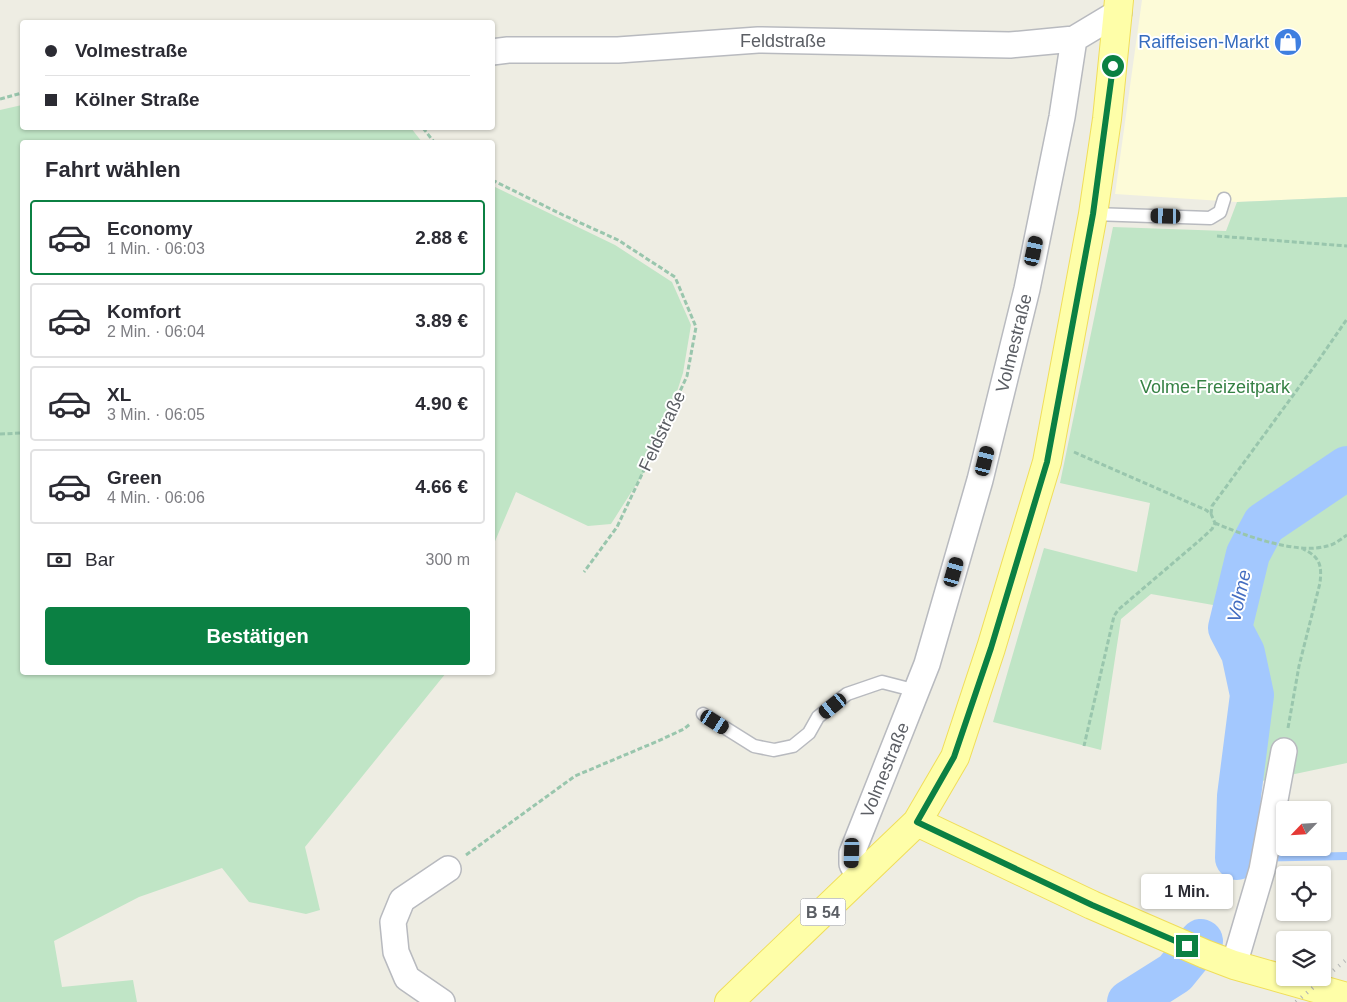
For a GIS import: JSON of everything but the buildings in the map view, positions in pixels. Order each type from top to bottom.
[{"type":"main road","name":"B 54","points":[[729,1002],[917,822],[954,757],[1011,583],[1047,462],[1093,214],[1107,119],[1119,6]]},
{"type":"main road","points":[[917,822],[1092,905],[1204,954],[1234,965],[1347,997]]},
{"type":"street","points":[[1074,39],[1119,6]]},
{"type":"street","name":"Feldstraße","points":[[495,52],[618,50],[758,40],[1010,45],[1074,39]]},
{"type":"street","name":"Volmestraße","points":[[859,877],[852,864],[852,853],[927,664],[980,480],[1027,290],[1062,117],[1074,39]]},
{"type":"street","points":[[1234,965],[1265,857],[1284,751]]},
{"type":"street","points":[[442,1002],[407,978],[396,952],[393,922],[402,900],[448,869]]},
{"type":"lane","points":[[1093,214],[1210,218],[1220,212],[1224,199]]},
{"type":"lane","points":[[702,714],[754,746],[774,750],[793,746],[808,734],[818,717],[847,694],[882,682],[917,691]]},
{"type":"path","points":[[0,99],[20,94]]},
{"type":"path","points":[[425,130],[432,140]]},
{"type":"path","name":"Feldstraße","points":[[495,181],[618,240],[675,277],[696,326],[687,376],[617,528],[584,572]]},
{"type":"path","points":[[1209,235],[1347,246]]},
{"type":"path","points":[[1211,514],[1212,506],[1347,320]]},
{"type":"path","points":[[0,434],[20,433]]},
{"type":"path","points":[[1051,442],[1206,510],[1211,514],[1215,523],[1230,529],[1303,549],[1328,546],[1347,535]]},
{"type":"path","points":[[1084,746],[1114,616],[1118,610],[1212,529],[1215,523]]},
{"type":"path","points":[[1284,751],[1299,666],[1322,570],[1318,559],[1303,549]]},
{"type":"path","points":[[448,869],[575,776],[684,729],[702,714]]},
{"type":"shaded area","points":[[1142,0],[1347,0],[1347,197],[1237,202],[1115,194]]},
{"type":"green space","points":[[20,105],[20,130],[413,130],[420,140],[20,140],[20,675],[444,675],[305,847],[320,910],[306,914],[249,902],[222,868],[139,897],[54,941],[62,987],[133,980],[137,1002],[0,1002],[0,110]]},
{"type":"green space","points":[[495,187],[615,245],[672,282],[691,325],[683,373],[658,450],[611,524],[588,526],[516,492],[495,541]]},
{"type":"green space","name":"Volme-Freizeitpark","points":[[1347,197],[1347,763],[1262,781],[1254,817],[1223,815],[1242,709],[1231,649],[1213,605],[1151,594],[1121,619],[1101,750],[993,722],[1044,548],[1137,572],[1150,503],[1060,483],[1113,227],[1226,231],[1237,202]]},
{"type":"waterway","name":"Volme","points":[[1237,858],[1239,796],[1252,695],[1243,653],[1230,628],[1248,554],[1264,524],[1347,468]]},
{"type":"waterway","points":[[1237,858],[1347,856]]},
{"type":"waterway","name":"Volme","points":[[1129,1002],[1175,973],[1201,941]]},
{"type":"railway","points":[[1296,1002],[1347,959]]},
{"type":"place","name":"Raiffeisen-Markt","points":[[1288,42]]},
{"type":"route","points":[[1113,66],[1093,214],[1047,462],[991,648],[954,757],[917,822],[1092,905],[1187,946]]}]
